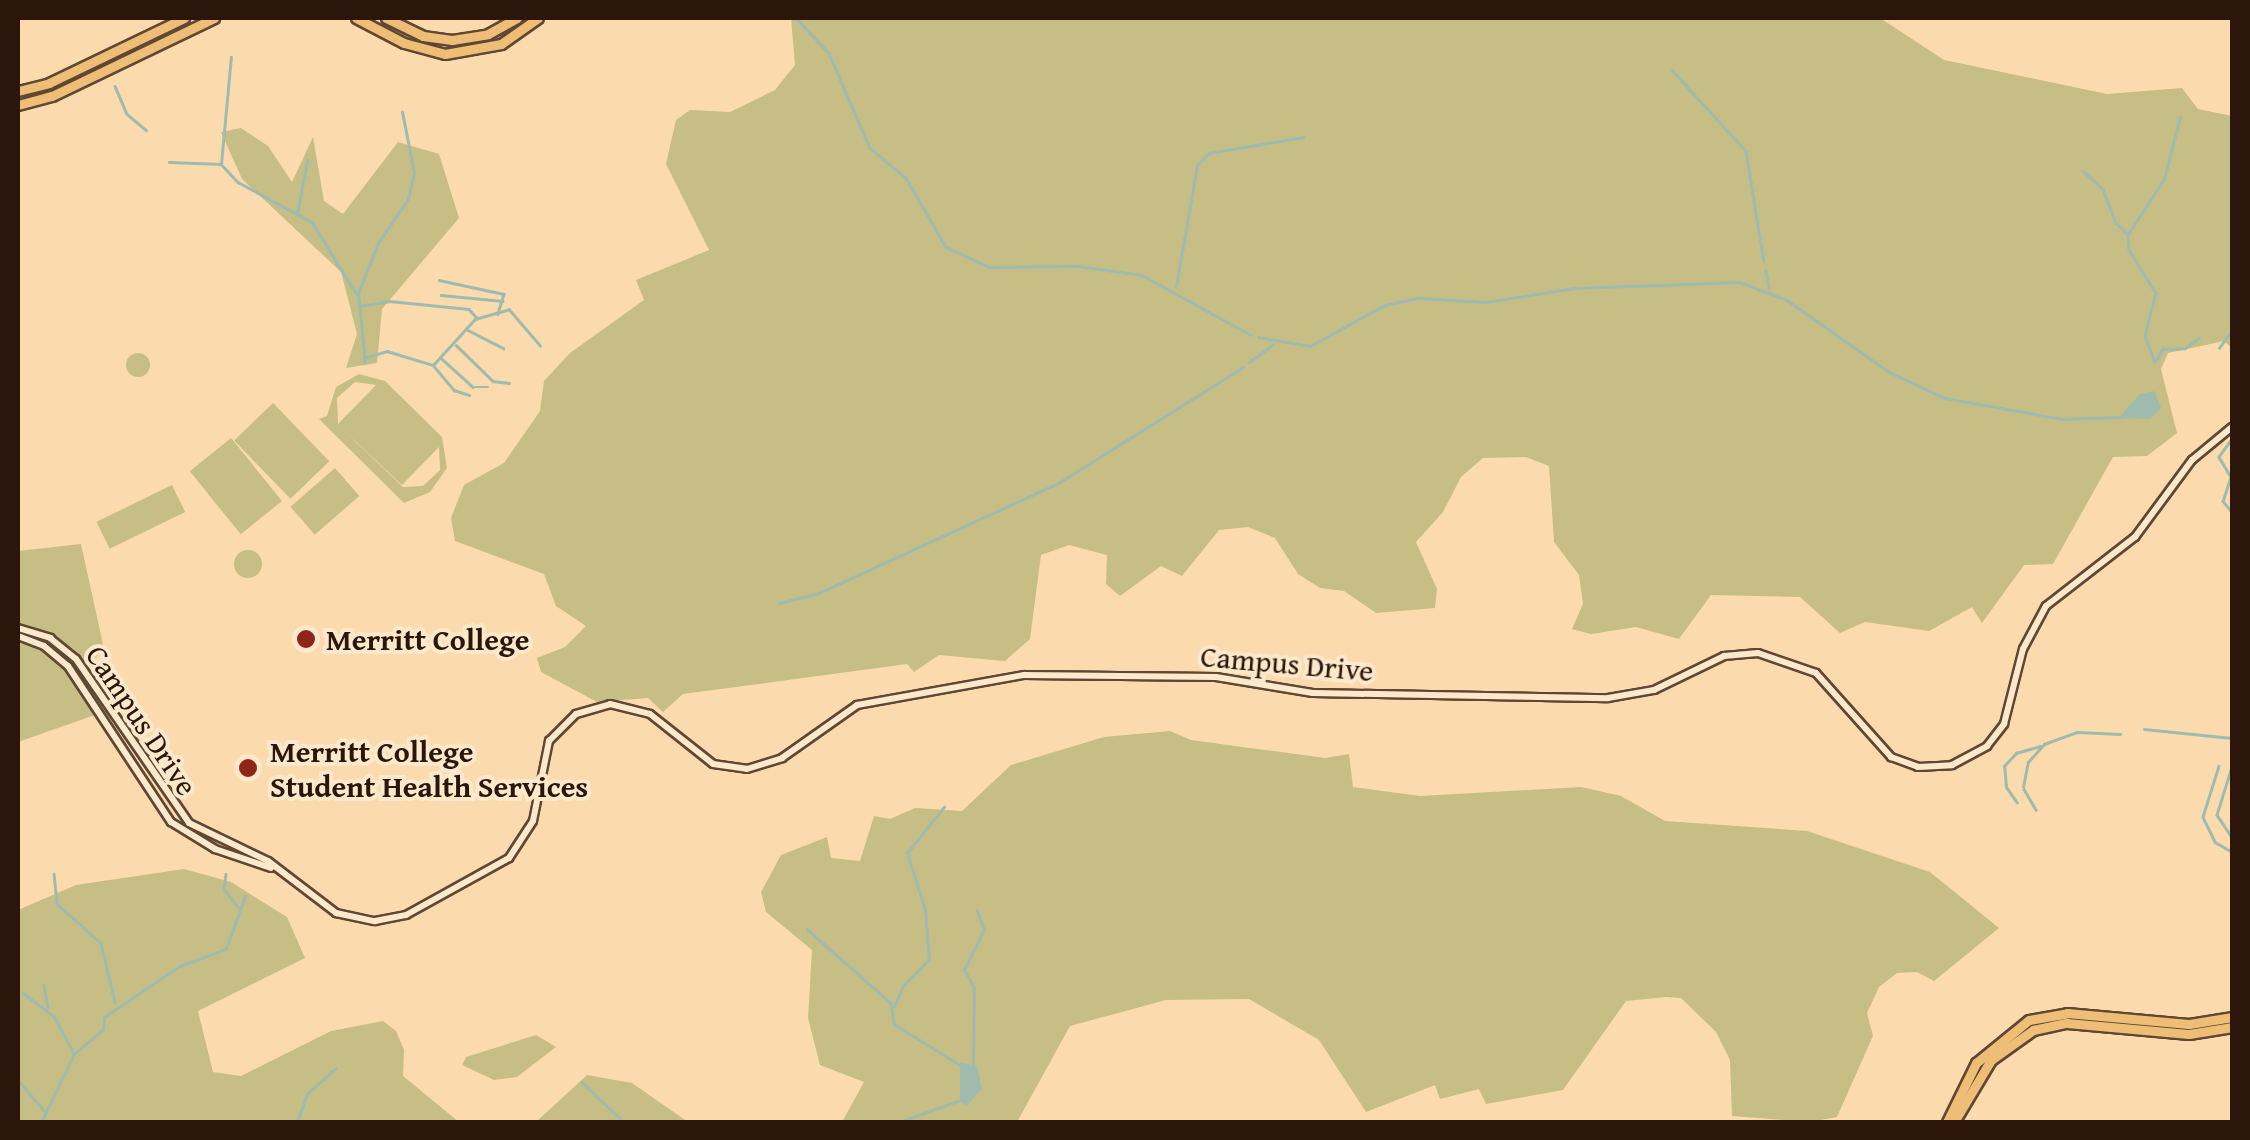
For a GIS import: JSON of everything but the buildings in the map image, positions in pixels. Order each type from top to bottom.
[{"type":"main road","points":[[18,91],[49,83],[184,18]]},
{"type":"main road","points":[[18,105],[52,96],[214,18]]},
{"type":"main road","points":[[356,18],[404,44],[445,54],[501,44],[538,18]]},
{"type":"main road","points":[[386,18],[452,40],[488,34],[517,18]]},
{"type":"main road","points":[[1950,1122],[1976,1063],[2029,1020],[2066,1013],[2189,1024],[2232,1016]]},
{"type":"main road","points":[[1950,1122],[1991,1060],[2032,1030],[2066,1023],[2178,1034],[2232,1027]]},
{"type":"street","name":"Campus Drive","points":[[18,628],[50,638],[76,658],[178,814],[280,872],[324,906],[356,919],[393,919],[420,908],[517,850],[533,821],[549,740],[576,714],[598,706],[642,710],[704,760],[747,770],[782,758],[857,705],[1040,674],[1216,677],[1314,693],[1608,698],[1654,690],[1724,656],[1758,653],[1816,673],[1891,757],[1918,767],[1952,765],[1987,746],[2004,724],[2023,649],[2046,606],[2135,537],[2192,460],[2232,427]]},
{"type":"street","name":"Campus Drive","points":[[18,636],[44,646],[68,666],[171,822],[215,850],[280,872]]},
{"type":"shaded area","points":[[791,18],[1880,18],[1944,60],[2107,94],[2182,88],[2198,109],[2232,116],[2232,348],[2224,341],[2168,353],[2161,369],[2177,433],[2147,456],[2113,457],[2053,564],[2024,565],[1982,623],[1972,607],[1929,631],[1865,622],[1840,633],[1800,597],[1711,595],[1679,639],[1636,627],[1591,634],[1572,629],[1583,604],[1579,575],[1554,542],[1549,466],[1526,457],[1483,458],[1461,477],[1443,512],[1416,542],[1437,589],[1435,608],[1376,613],[1344,591],[1320,588],[1298,574],[1275,538],[1248,527],[1219,530],[1182,576],[1161,566],[1120,596],[1106,584],[1107,555],[1069,545],[1041,555],[1030,639],[1005,661],[939,655],[914,672],[907,664],[683,694],[663,712],[648,698],[597,702],[541,672],[537,658],[565,647],[586,626],[556,606],[544,574],[455,541],[451,518],[464,485],[504,463],[540,411],[544,381],[570,353],[644,300],[636,280],[709,250],[666,164],[676,120],[690,110],[730,112],[775,90],[795,65]]},
{"type":"shaded area","points":[[241,128],[268,146],[292,182],[313,137],[324,201],[343,214],[398,142],[439,154],[459,218],[382,309],[377,363],[346,368],[357,334],[341,272],[242,179],[221,132]]},
{"type":"shaded area","points":[[138,353],[150,365],[138,377],[126,365]]},
{"type":"shaded area","points":[[359,374],[385,381],[442,437],[447,468],[430,492],[404,503],[319,419],[327,416],[336,387]],"holes":[[[355,382],[376,385],[338,424],[337,398]],[[338,425],[402,485],[439,447],[440,470],[423,486],[403,487]]]},
{"type":"shaded area","points":[[2154,391],[2161,407],[2150,419],[2119,418],[2140,394]]},
{"type":"shaded area","points":[[273,403],[329,461],[290,499],[234,441]]},
{"type":"shaded area","points":[[231,438],[282,501],[241,534],[190,471]]},
{"type":"shaded area","points":[[335,468],[359,496],[315,535],[290,507]]},
{"type":"shaded area","points":[[172,485],[185,512],[110,549],[97,522]]},
{"type":"shaded area","points":[[81,544],[104,649],[73,681],[95,715],[18,742],[18,551]]},
{"type":"shaded area","points":[[248,550],[258,554],[262,564],[258,574],[248,578],[238,574],[234,564],[238,554]]},
{"type":"shaded area","points":[[1170,731],[1191,740],[1325,758],[1349,754],[1353,787],[1420,796],[1581,787],[1621,796],[1665,821],[1807,831],[1930,872],[1999,928],[1934,981],[1917,972],[1897,973],[1879,987],[1867,1013],[1873,1036],[1837,1117],[1810,1122],[1732,1116],[1730,1060],[1716,1032],[1681,998],[1666,997],[1626,1001],[1563,1090],[1486,1104],[1479,1089],[1440,1099],[1435,1085],[1366,1112],[1319,1040],[1249,999],[1166,1000],[1070,1026],[1017,1122],[842,1122],[864,1082],[820,1065],[808,1018],[812,950],[766,912],[761,892],[781,855],[827,837],[831,858],[860,861],[874,816],[890,819],[915,808],[962,811],[1011,765],[1104,737]]},
{"type":"shaded area","points":[[184,869],[231,882],[287,917],[305,958],[198,1011],[213,1072],[241,1076],[331,1031],[383,1021],[396,1031],[404,1050],[403,1076],[459,1122],[18,1122],[18,910],[76,885]]},
{"type":"shaded area","points":[[536,1035],[556,1047],[517,1077],[494,1080],[462,1065],[466,1057]]},
{"type":"shaded area","points":[[960,1062],[977,1066],[982,1089],[966,1106],[960,1101]]},
{"type":"shaded area","points":[[587,1075],[632,1083],[688,1122],[536,1122]]},
{"type":"waterway","points":[[796,18],[829,53],[870,148],[906,178],[946,247],[989,267],[1078,266],[1142,275],[1251,335]]},
{"type":"waterway","points":[[221,164],[231,57]]},
{"type":"waterway","points":[[1672,70],[1746,151],[1764,262]]},
{"type":"waterway","points":[[115,86],[127,114],[146,130]]},
{"type":"waterway","points":[[365,363],[358,294],[378,243],[408,199],[414,173],[402,112]]},
{"type":"waterway","points":[[2128,234],[2164,179],[2180,117]]},
{"type":"waterway","points":[[1176,287],[1197,165],[1209,153],[1304,137]]},
{"type":"waterway","points":[[297,215],[307,160]]},
{"type":"waterway","points":[[169,162],[221,164],[238,182],[312,222],[356,293]]},
{"type":"waterway","points":[[2083,171],[2103,189],[2116,223],[2128,234],[2129,250],[2156,293],[2145,336],[2155,362]]},
{"type":"waterway","points":[[1766,270],[1769,288]]},
{"type":"waterway","points":[[439,280],[504,294],[498,314]]},
{"type":"waterway","points":[[1258,337],[1310,346],[1385,305],[1418,298],[1486,302],[1574,288],[1740,282],[1787,300],[1889,372],[1945,398],[2063,419],[2121,417]]},
{"type":"waterway","points":[[441,295],[503,301]]},
{"type":"waterway","points":[[359,306],[389,301],[469,309],[476,317]]},
{"type":"waterway","points":[[364,358],[387,351],[433,365],[475,319],[509,309],[540,345]]},
{"type":"waterway","points":[[466,329],[503,348]]},
{"type":"waterway","points":[[2219,348],[2232,330]]},
{"type":"waterway","points":[[2156,361],[2162,349],[2185,348],[2199,338]]},
{"type":"waterway","points":[[456,345],[493,381],[509,383]]},
{"type":"waterway","points":[[1249,362],[1272,345]]},
{"type":"waterway","points":[[441,358],[473,387],[488,387]]},
{"type":"waterway","points":[[433,365],[454,390],[469,395]]},
{"type":"waterway","points":[[779,603],[819,593],[1060,482],[1243,367]]},
{"type":"waterway","points":[[2232,439],[2219,457],[2231,477],[2223,501],[2232,512]]},
{"type":"waterway","points":[[2144,729],[2232,738]]},
{"type":"waterway","points":[[2023,787],[2028,762],[2044,744],[2077,732],[2120,734]]},
{"type":"waterway","points":[[2017,803],[2006,787],[2004,766],[2016,753],[2040,746]]},
{"type":"waterway","points":[[2219,766],[2203,817],[2215,842],[2232,852]]},
{"type":"waterway","points":[[2232,767],[2217,815],[2232,837]]},
{"type":"waterway","points":[[2024,789],[2036,810]]},
{"type":"waterway","points":[[894,1007],[903,986],[929,959],[925,910],[907,853],[944,807]]},
{"type":"waterway","points":[[54,874],[57,904],[101,943],[115,1002]]},
{"type":"waterway","points":[[226,874],[224,889],[238,907]]},
{"type":"waterway","points":[[41,1122],[74,1054],[103,1030],[104,1017],[180,966],[226,949],[245,896]]},
{"type":"waterway","points":[[973,1066],[974,988],[964,970],[984,930],[977,911]]},
{"type":"waterway","points":[[807,929],[891,1003],[894,1024],[960,1065]]},
{"type":"waterway","points":[[44,985],[48,1008]]},
{"type":"waterway","points":[[23,993],[54,1016],[73,1052]]},
{"type":"waterway","points":[[297,1122],[307,1094],[335,1069]]},
{"type":"waterway","points":[[20,1082],[44,1111]]},
{"type":"waterway","points":[[582,1082],[624,1122]]},
{"type":"waterway","points":[[899,1122],[958,1101]]},
{"type":"place","name":"Merritt College","points":[[306,639]]},
{"type":"place","name":"Merritt College Student Health Services","points":[[248,768]]}]
